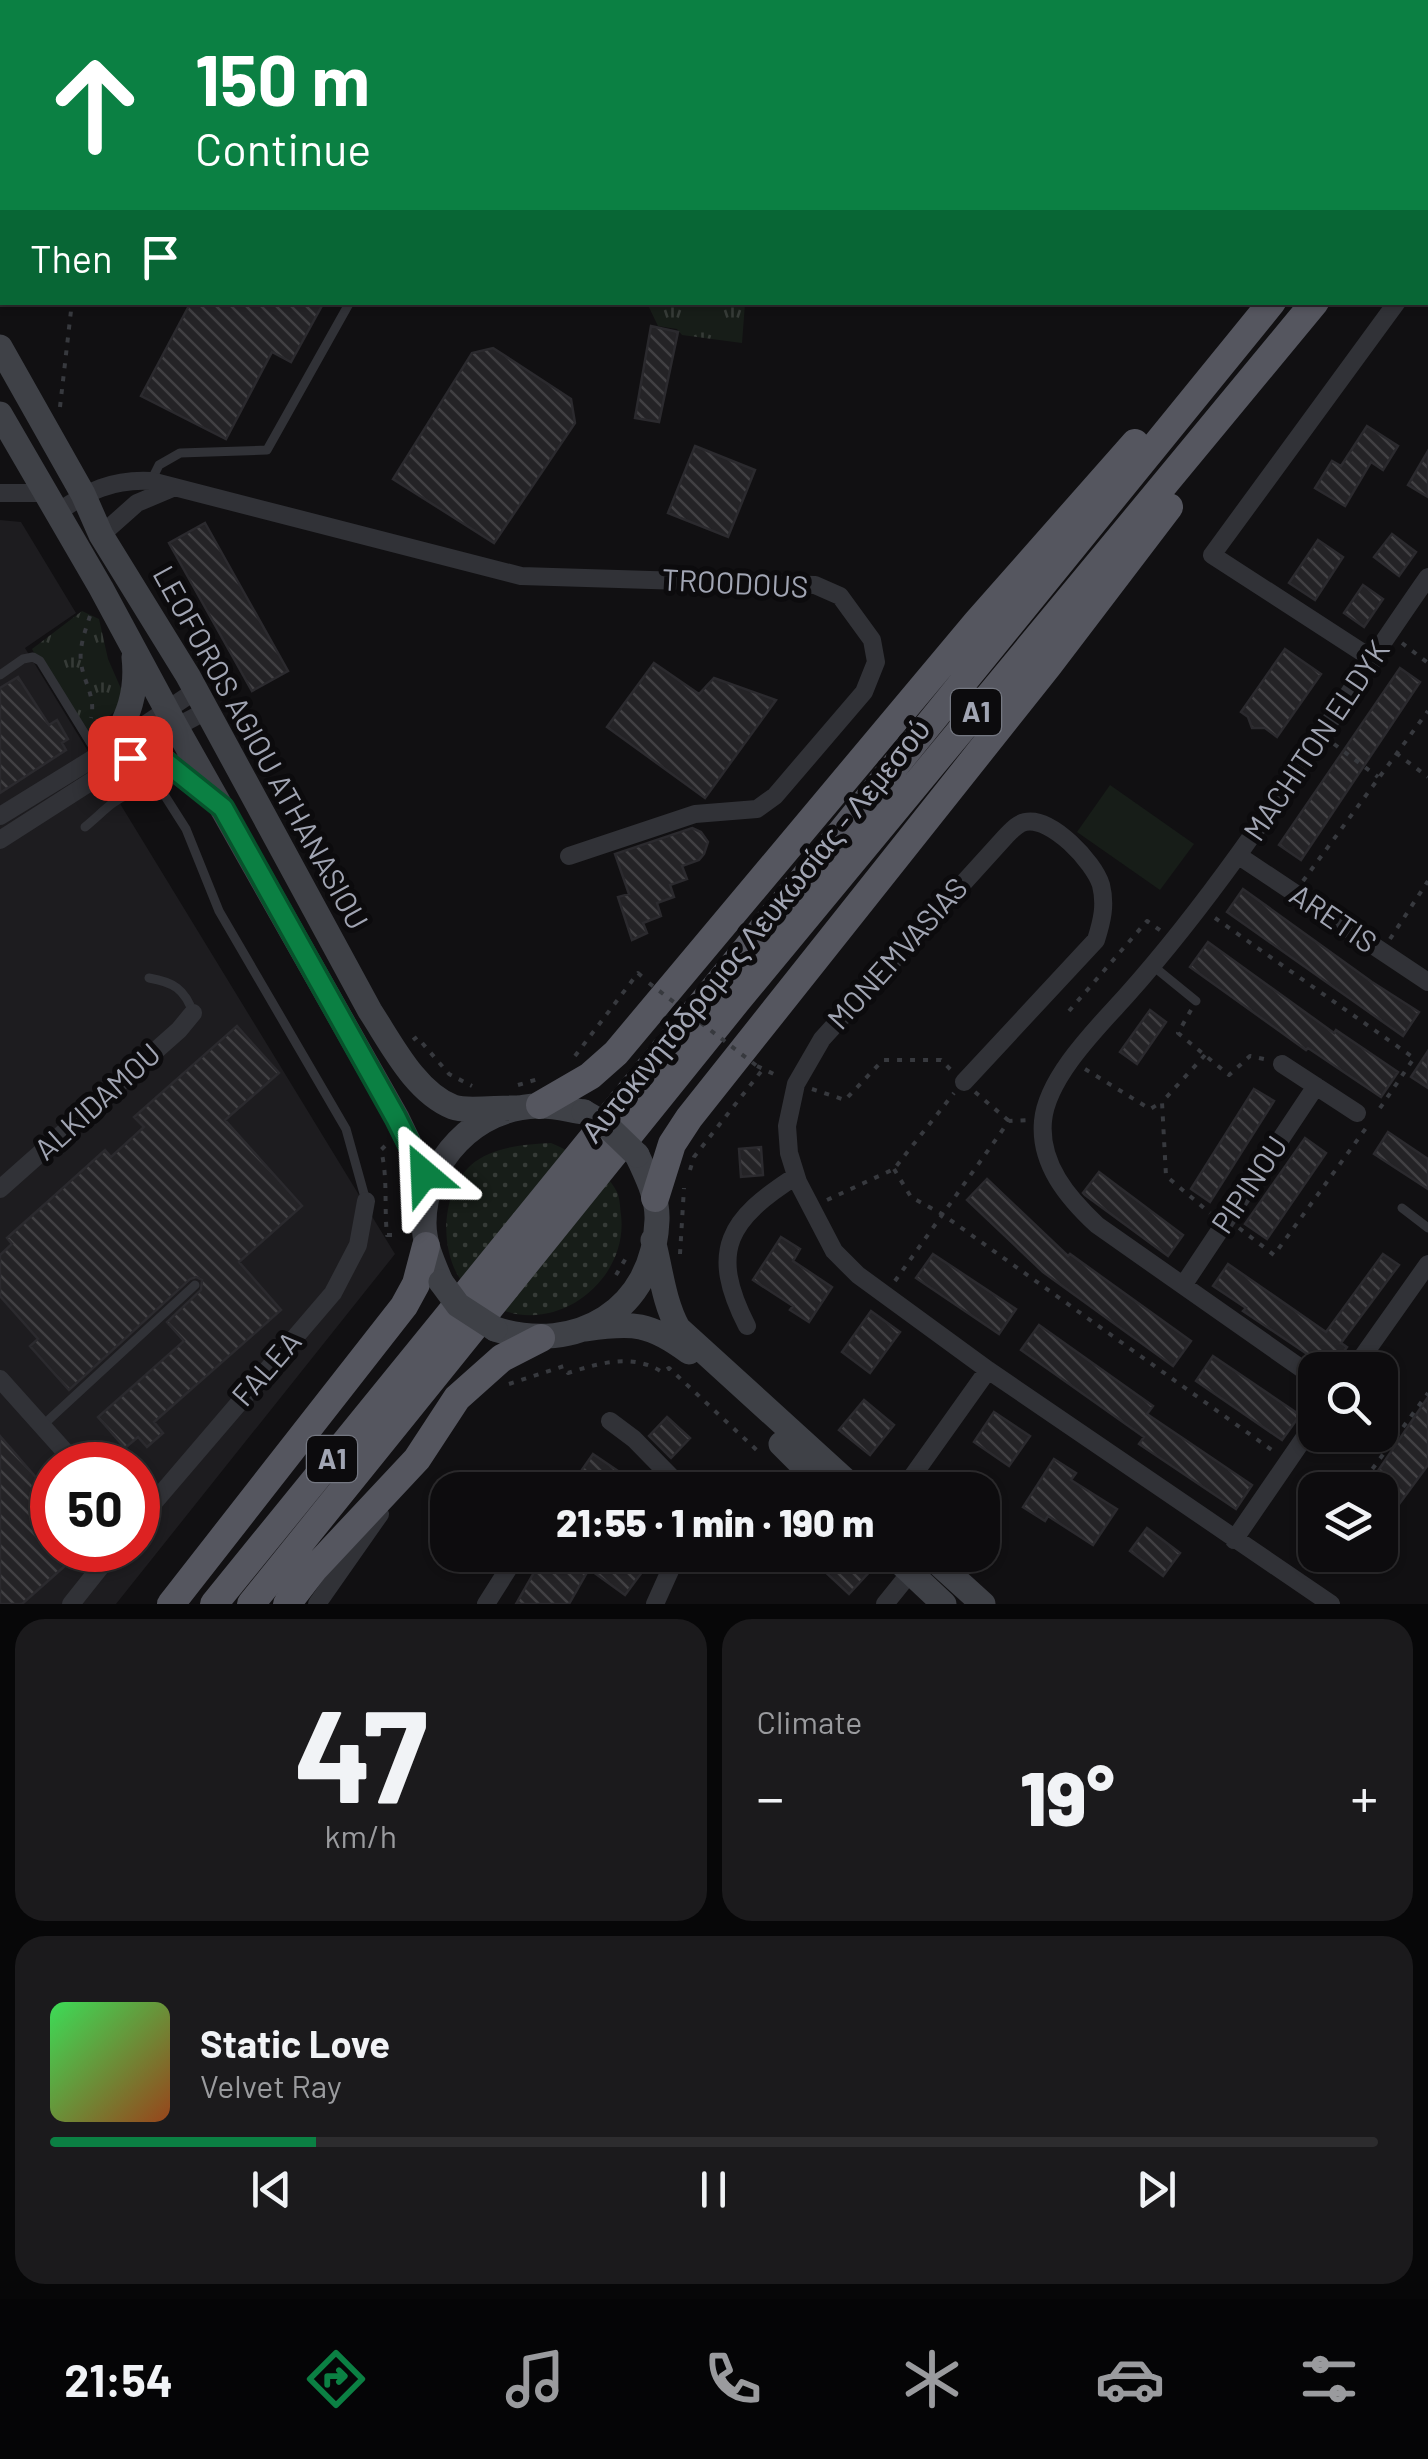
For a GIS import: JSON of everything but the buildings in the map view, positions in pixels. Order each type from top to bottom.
[{"type":"highway","points":[[524,1102],[590,1076],[616,1053],[977,622],[1121,458],[1268,305]]},
{"type":"highway","name":"Αυτοκινητόδρομος Λευκωσίας - Λεμεσού","points":[[214,1604],[1269,305]]},
{"type":"highway","points":[[655,1198],[672,1144],[689,1118],[1060,650],[1179,494],[1313,305]]},
{"type":"highway","name":"Αυτοκινητόδρομος Λευκωσίας - Λεμεσού","points":[[251,1604],[737,1001],[1313,305]]},
{"type":"highway","points":[[171,1604],[404,1306],[416,1284],[426,1246]]},
{"type":"highway","points":[[286,1604],[417,1460],[457,1398],[485,1371],[541,1338]]},
{"type":"main road","name":"LEOFOROS AGIOU ATHANASIOU","points":[[0,347],[83,494],[101,535],[201,701],[370,1011],[404,1063],[429,1092],[456,1109],[524,1102]]},
{"type":"main road","name":"LEOFOROS AGIOU ATHANASIOU","points":[[0,414],[396,1118],[424,1174],[426,1200]]},
{"type":"main road","points":[[132,648],[137,686],[131,710],[109,748],[163,760],[223,808]]},
{"type":"main road","points":[[586,1329],[606,1318],[638,1286],[649,1266],[658,1221],[655,1198],[637,1155],[605,1124],[584,1112],[524,1102],[476,1126],[458,1140],[438,1168],[426,1200],[426,1246],[441,1282],[458,1305],[495,1329],[518,1336],[541,1338],[626,1323],[667,1336],[689,1352],[809,1472]]},
{"type":"main road","points":[[653,1240],[666,1304],[678,1328],[836,1472]]},
{"type":"main road","points":[[919,1572],[944,1604]]},
{"type":"main road","points":[[929,1572],[983,1604]]},
{"type":"street","points":[[1374,660],[1212,555],[1395,305]]},
{"type":"street","name":"TROODOUS","points":[[51,503],[114,482],[151,482],[521,576],[815,585],[840,596],[872,640],[876,662],[864,692],[776,796],[757,809],[695,814],[569,856]]},
{"type":"street","points":[[101,535],[137,503],[176,487]]},
{"type":"street","points":[[0,493],[51,503]]},
{"type":"street","name":"MACHITON ELDYK","points":[[1043,1120],[1070,1060],[1153,966],[1239,856],[1428,577]]},
{"type":"street","points":[[0,816],[109,748],[201,701]]},
{"type":"street","points":[[0,840],[109,748]]},
{"type":"street","name":"MONEMVASIAS","points":[[964,1082],[1096,940],[1104,916],[1097,874],[1054,830],[1036,821],[1020,822],[1006,836],[822,1039],[796,1084],[786,1126],[796,1176],[834,1251],[858,1275],[988,1370],[1331,1604]]},
{"type":"street","name":"ARETIS","points":[[1239,856],[1428,982]]},
{"type":"street","name":"ALKIDAMOU","points":[[0,1189],[179,1030],[193,1013]]},
{"type":"street","points":[[1282,1064],[1357,1113]]},
{"type":"street","name":"PIPINOU","points":[[1184,1284],[1316,1086]]},
{"type":"street","points":[[1043,1120],[1050,1168],[1072,1202],[1097,1225],[1298,1366]]},
{"type":"street","points":[[747,1326],[730,1283],[726,1254],[736,1226],[757,1201],[796,1176]]},
{"type":"street","name":"FALEA","points":[[160,1495],[333,1293],[358,1245],[366,1201]]},
{"type":"street","points":[[1365,1352],[1428,1264]]},
{"type":"street","points":[[915,1472],[988,1370]]},
{"type":"street","points":[[0,1379],[56,1442]]},
{"type":"street","points":[[610,1421],[666,1472]]},
{"type":"street","points":[[1234,1540],[1298,1447]]},
{"type":"street","points":[[318,1604],[417,1460]]},
{"type":"street","points":[[71,1604],[96,1572]]},
{"type":"street","points":[[486,1604],[506,1572]]},
{"type":"street","points":[[655,1604],[669,1572]]},
{"type":"street","points":[[885,1604],[904,1572]]},
{"type":"lane","points":[[151,482],[159,464],[180,453],[267,450],[348,305]]},
{"type":"lane","points":[[0,675],[23,660],[33,657],[40,661],[109,748]]},
{"type":"lane","points":[[86,826],[127,792],[147,791],[165,796],[186,830],[218,911],[346,1129],[366,1201]]},
{"type":"lane","points":[[1153,966],[1196,1001]]},
{"type":"lane","points":[[149,978],[170,982],[179,989],[187,996],[193,1013]]},
{"type":"lane","points":[[1402,1208],[1428,1228]]},
{"type":"lane","points":[[42,1426],[195,1286]]},
{"type":"path","points":[[58,423],[72,305]]},
{"type":"path","points":[[91,612],[81,664],[94,705],[90,719],[109,748]]},
{"type":"path","points":[[1390,634],[1428,663]]},
{"type":"path","points":[[1294,892],[1428,711]]},
{"type":"path","points":[[1322,736],[1378,777]]},
{"type":"path","points":[[1395,753],[1428,778]]},
{"type":"path","points":[[1382,951],[1428,881]]},
{"type":"path","points":[[1162,1102],[1166,1176],[1274,1254],[1414,1058],[1199,907]]},
{"type":"path","points":[[1069,1011],[1147,921],[1173,940]]},
{"type":"path","points":[[569,1062],[590,1041],[638,972],[757,1066],[796,1084],[845,1100],[883,1060],[941,1060],[964,1082],[894,1169],[810,1208]]},
{"type":"path","points":[[1196,1001],[1178,1033],[1229,1076],[1250,1056],[1282,1064]]},
{"type":"path","points":[[410,1043],[417,1036],[450,1074],[472,1086]]},
{"type":"path","points":[[1070,1060],[1150,1110],[1205,1055]]},
{"type":"path","points":[[689,1170],[694,1157],[764,1069]]},
{"type":"path","points":[[524,1102],[515,1086],[545,1076]]},
{"type":"path","points":[[988,1103],[1010,1120],[1043,1120]]},
{"type":"path","points":[[885,1295],[1010,1120]]},
{"type":"path","points":[[381,1150],[387,1190],[386,1228],[388,1235],[395,1235]]},
{"type":"path","points":[[894,1169],[911,1196],[942,1214],[1288,1462]]},
{"type":"path","points":[[679,1267],[684,1184]]},
{"type":"path","points":[[612,1284],[628,1256]]},
{"type":"path","points":[[568,1373],[598,1362],[622,1360],[662,1372],[669,1368],[764,1457]]},
{"type":"path","points":[[1370,1472],[1428,1393]]},
{"type":"shaded area","points":[[0,520],[21,522],[76,613],[25,648],[395,1254],[160,1549],[160,1442],[30,1442],[30,1572],[142,1572],[116,1604],[0,1604]]},
{"type":"green space","points":[[648,305],[745,305],[742,343],[682,335],[677,329],[658,326]]},
{"type":"green space","points":[[82,611],[99,619],[108,659],[122,691],[116,710],[83,739],[32,649]]},
{"type":"green space","points":[[1110,785],[1194,844],[1160,890],[1077,832]]},
{"type":"green space","points":[[551,1143],[588,1163],[612,1184],[619,1200],[620,1239],[601,1281],[584,1297],[542,1314],[518,1314],[490,1304],[459,1277],[448,1245],[447,1216],[455,1188],[479,1159],[509,1148]]},
{"type":"route","points":[[130,758],[154,756],[163,760],[223,808],[424,1174]]}]
